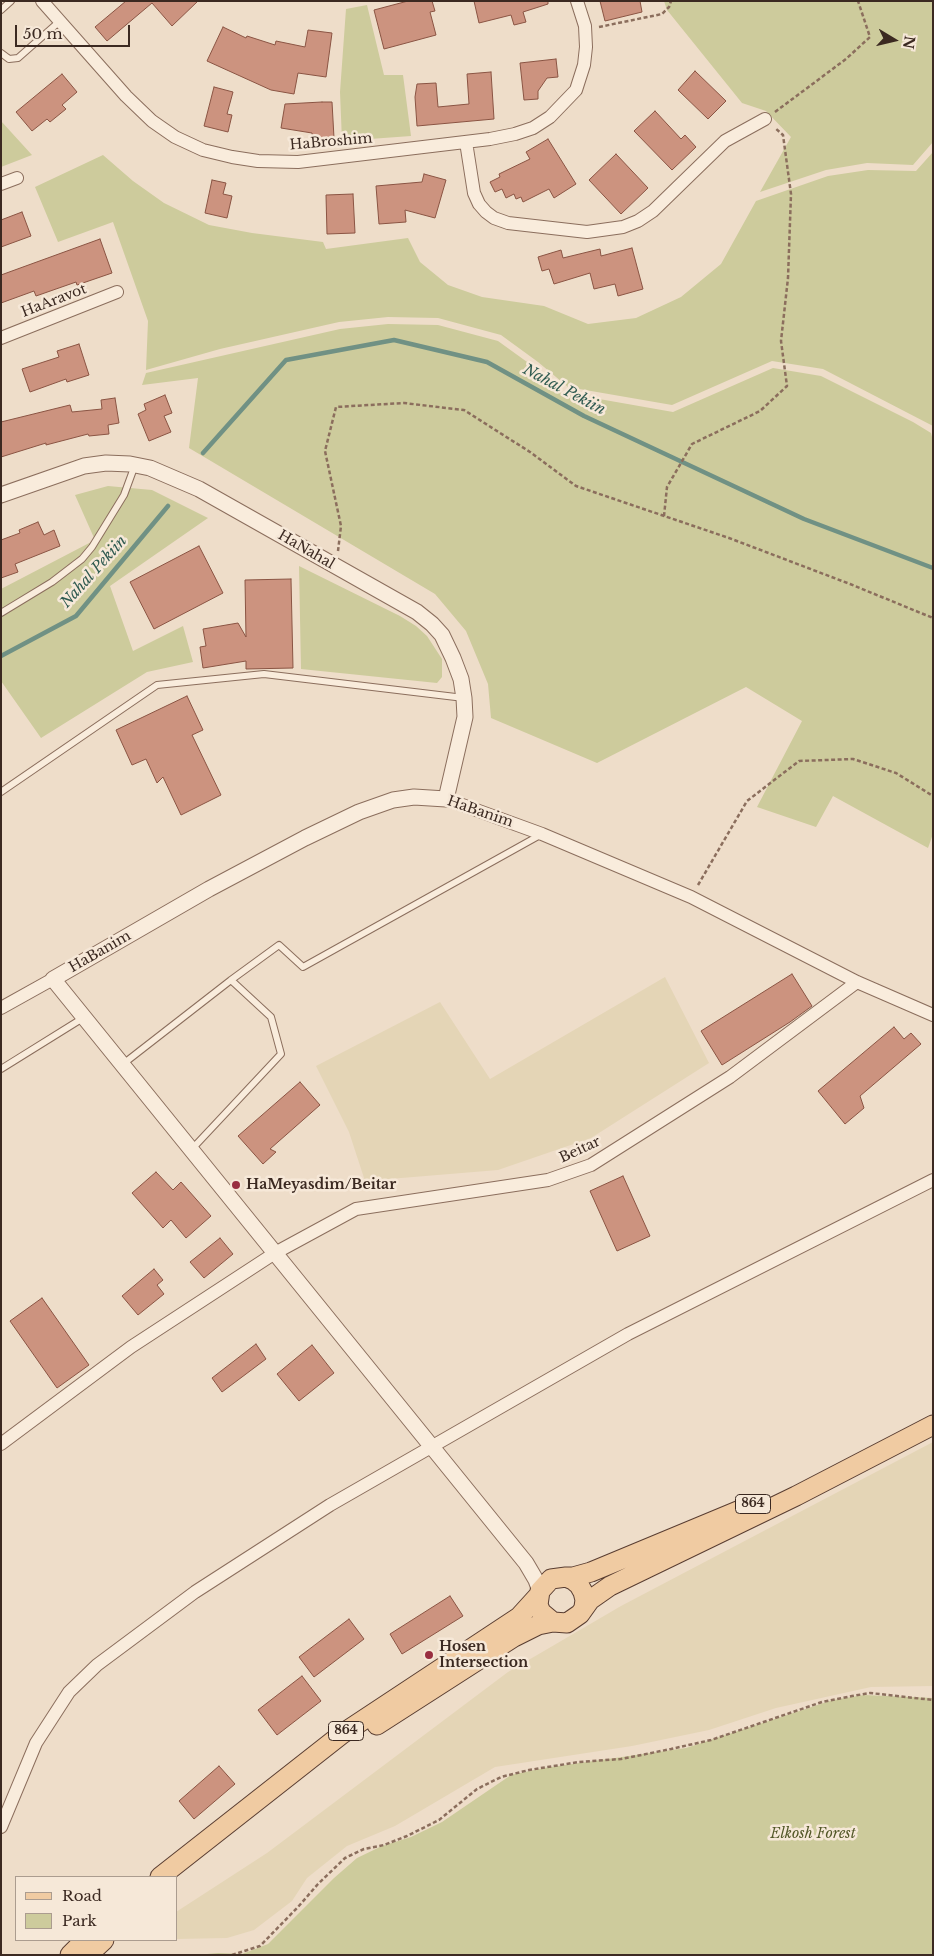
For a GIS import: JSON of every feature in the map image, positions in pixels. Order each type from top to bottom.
[{"type":"main road","name":"864","points":[[562,1577],[572,1577],[591,1572],[754,1504],[933,1412]]},
{"type":"main road","name":"864","points":[[584,1607],[590,1600],[610,1586],[774,1506],[933,1425]]},
{"type":"main road","points":[[562,1577],[573,1580],[579,1585],[585,1600],[580,1614],[574,1620],[567,1623],[552,1622],[541,1612],[538,1606],[539,1593],[551,1579],[562,1577]]},
{"type":"main road","name":"864","points":[[161,1876],[342,1734],[519,1617],[539,1593]]},
{"type":"main road","name":"864","points":[[178,1879],[328,1760],[380,1723],[514,1637],[538,1625],[552,1622]]},
{"type":"main road","points":[[70,1955],[84,1941]]},
{"type":"main road","points":[[88,1955],[103,1941]]},
{"type":"street","name":"HaBroshim","points":[[42,1],[126,96],[152,121],[175,137],[203,150],[232,157],[258,161],[298,162],[466,142],[515,134],[533,128],[550,117],[576,90],[584,65],[586,48],[585,29],[577,1]]},
{"type":"street","points":[[466,142],[474,193],[479,204],[494,218],[508,223],[587,232],[623,227],[638,221],[653,211],[725,141],[765,119]]},
{"type":"street","points":[[1,184],[17,178]]},
{"type":"street","name":"HaAravot","points":[[1,338],[117,292]]},
{"type":"street","name":"HaNahal","points":[[1,495],[84,466],[106,463],[150,468],[199,489],[417,612],[442,635],[461,679],[464,698],[465,717],[446,799]]},
{"type":"street","name":"HaBanim","points":[[54,979],[209,889],[305,838],[359,812],[400,799],[414,797],[446,799],[542,834],[692,897],[858,982],[933,1015]]},
{"type":"street","points":[[1,1008],[54,979],[526,1563],[536,1580],[539,1593]]},
{"type":"street","name":"Beitar","points":[[1,1444],[131,1347],[275,1253],[356,1209],[548,1180],[591,1165],[730,1077],[858,982]]},
{"type":"street","points":[[1,1827],[36,1743],[69,1692],[97,1665],[195,1592],[330,1505],[628,1334],[933,1180]]},
{"type":"street","points":[[526,1563],[540,1573],[562,1577]]},
{"type":"lane","points":[[1,10],[11,1]]},
{"type":"lane","points":[[1,53],[9,59],[18,58],[60,21]]},
{"type":"lane","points":[[1,613],[52,582],[82,559],[92,547],[124,495],[135,465]]},
{"type":"lane","points":[[1,792],[157,685],[264,674],[464,698]]},
{"type":"lane","points":[[122,1064],[231,980],[280,945],[303,967],[542,834]]},
{"type":"lane","points":[[191,1149],[281,1054],[271,1017],[231,980]]},
{"type":"lane","points":[[1,1069],[85,1018]]},
{"type":"path","points":[[585,29],[662,14],[671,1]]},
{"type":"path","points":[[664,516],[667,487],[692,444],[760,411],[787,386],[781,341],[788,278],[791,194],[783,135],[765,119],[846,59],[870,37],[858,1]]},
{"type":"path","points":[[336,566],[341,526],[325,451],[336,407],[404,403],[464,410],[530,452],[576,486],[850,584],[933,618]]},
{"type":"path","points":[[692,897],[747,801],[799,761],[853,758],[896,773],[933,796]]},
{"type":"path","points":[[232,1955],[260,1946],[318,1884],[346,1858],[364,1849],[384,1845],[407,1836],[439,1820],[477,1789],[501,1776],[579,1762],[621,1758],[711,1740],[822,1702],[852,1696],[870,1693],[933,1700]]},
{"type":"shaded area","points":[[665,977],[709,1063],[591,1138],[498,1170],[365,1181],[349,1132],[316,1066],[440,1002],[490,1079]]},
{"type":"shaded area","points":[[933,1442],[933,1686],[871,1687],[776,1708],[709,1730],[632,1746],[495,1767],[395,1826],[347,1846],[307,1878],[292,1901],[254,1930],[227,1938],[178,1939],[178,1911],[267,1853],[508,1672],[621,1606]]},
{"type":"green space","points":[[664,1],[933,1],[933,142],[913,165],[867,163],[826,170],[760,192],[791,137],[766,111],[742,103],[667,10]]},
{"type":"green space","points":[[367,5],[384,75],[403,75],[411,136],[342,141],[340,92],[346,9]]},
{"type":"green space","points":[[1,121],[32,155],[1,167]]},
{"type":"green space","points":[[933,152],[933,426],[823,369],[772,361],[672,405],[568,387],[501,335],[438,318],[388,317],[339,322],[220,349],[146,370],[148,321],[113,222],[58,242],[35,187],[103,155],[133,181],[164,203],[209,225],[252,233],[323,242],[326,249],[408,238],[420,262],[448,285],[482,297],[544,306],[588,324],[636,318],[681,297],[721,264],[756,201],[828,176],[868,170],[916,171]]},
{"type":"green space","points":[[388,324],[438,325],[498,341],[534,367],[565,393],[673,412],[773,368],[821,376],[931,433],[933,441],[933,834],[928,848],[833,796],[816,827],[757,807],[802,721],[746,687],[597,763],[491,718],[488,684],[466,631],[435,594],[189,448],[198,378],[142,385],[146,373],[340,329]]},
{"type":"green space","points":[[108,486],[152,490],[208,518],[110,586],[133,651],[183,626],[193,662],[147,672],[41,738],[1,681],[1,589],[95,540],[75,495]]},
{"type":"green space","points":[[299,566],[400,616],[416,626],[427,636],[442,659],[442,677],[437,683],[301,669]]},
{"type":"green space","name":"Elkosh Forest","points":[[864,1695],[933,1698],[933,1955],[196,1955],[218,1953],[242,1954],[268,1944],[334,1878],[357,1858],[382,1846],[411,1837],[442,1822],[511,1775],[544,1768],[686,1748],[833,1700]]},
{"type":"building","points":[[126,1],[198,1],[172,26],[152,3],[107,41],[95,27]]},
{"type":"building","points":[[408,1],[432,1],[435,11],[430,12],[436,35],[384,49],[374,10]]},
{"type":"building","points":[[474,1],[548,1],[548,4],[523,12],[526,22],[514,25],[511,15],[479,23]]},
{"type":"building","points":[[600,1],[640,1],[642,12],[605,21]]},
{"type":"building","points":[[223,27],[246,38],[247,36],[275,45],[276,41],[305,47],[308,30],[332,33],[326,77],[298,73],[294,94],[271,90],[207,61]]},
{"type":"building","points":[[556,59],[558,77],[547,78],[538,91],[538,99],[524,100],[520,63]]},
{"type":"building","points":[[695,71],[726,101],[708,119],[678,90]]},
{"type":"building","points":[[491,72],[494,119],[417,126],[415,97],[417,84],[436,83],[438,107],[469,104],[467,74]]},
{"type":"building","points":[[62,74],[77,92],[62,105],[66,109],[50,122],[47,119],[32,131],[16,112]]},
{"type":"building","points":[[214,87],[233,92],[227,114],[232,115],[228,132],[204,126]]},
{"type":"building","points":[[332,102],[334,138],[313,140],[312,133],[281,128],[285,104]]},
{"type":"building","points":[[655,111],[681,139],[685,135],[696,147],[672,170],[634,131]]},
{"type":"building","points":[[548,139],[576,184],[554,198],[549,189],[523,202],[521,197],[516,199],[514,194],[506,198],[502,189],[495,192],[490,182],[500,177],[499,174],[530,159],[526,152]]},
{"type":"building","points":[[616,154],[648,188],[621,214],[589,180]]},
{"type":"building","points":[[424,174],[446,180],[435,218],[405,210],[406,222],[379,224],[376,186],[422,182]]},
{"type":"building","points":[[212,180],[226,183],[223,194],[232,196],[227,218],[205,213]]},
{"type":"building","points":[[353,194],[355,233],[327,234],[326,195]]},
{"type":"building","points":[[22,212],[31,236],[1,247],[1,220]]},
{"type":"building","points":[[100,239],[112,273],[77,285],[76,282],[36,296],[34,291],[1,303],[1,275]]},
{"type":"building","points":[[632,248],[643,289],[618,296],[615,284],[594,289],[590,273],[554,284],[549,269],[542,271],[538,257],[561,250],[563,258],[600,249],[601,256]]},
{"type":"building","points":[[79,344],[89,375],[67,382],[66,379],[30,392],[22,369],[59,357],[57,351]]},
{"type":"building","points":[[165,395],[172,413],[164,416],[171,432],[149,441],[138,414],[146,410],[144,404]]},
{"type":"building","points":[[115,398],[119,423],[108,425],[109,434],[89,436],[88,434],[46,445],[46,443],[1,457],[1,422],[70,405],[72,412],[102,409],[101,400]]},
{"type":"building","points":[[38,522],[44,535],[54,530],[60,546],[15,564],[18,572],[1,578],[1,540],[20,533],[19,530]]},
{"type":"building","points":[[199,546],[223,593],[154,629],[130,582]]},
{"type":"building","points":[[291,579],[293,668],[246,669],[246,661],[203,668],[200,647],[206,646],[203,629],[238,623],[246,637],[245,580]]},
{"type":"building","points":[[187,696],[203,730],[192,735],[221,795],[181,815],[163,777],[157,783],[146,759],[132,765],[116,730]]},
{"type":"building","points":[[792,974],[812,1006],[722,1065],[701,1031]]},
{"type":"building","points":[[894,1027],[904,1039],[911,1033],[921,1044],[860,1096],[864,1108],[845,1124],[818,1091]]},
{"type":"building","points":[[300,1082],[320,1105],[270,1149],[276,1152],[263,1164],[238,1136]]},
{"type":"building","points":[[156,1172],[173,1190],[181,1182],[211,1216],[186,1238],[171,1220],[163,1228],[132,1193]]},
{"type":"building","points":[[623,1176],[650,1236],[617,1251],[590,1191]]},
{"type":"building","points":[[220,1238],[233,1254],[204,1278],[190,1262]]},
{"type":"building","points":[[154,1269],[163,1280],[157,1285],[164,1294],[138,1315],[122,1296]]},
{"type":"building","points":[[42,1298],[89,1365],[57,1388],[10,1321]]},
{"type":"building","points":[[256,1344],[266,1359],[222,1392],[212,1378]]},
{"type":"building","points":[[312,1345],[334,1373],[299,1401],[277,1374]]},
{"type":"building","points":[[450,1596],[463,1616],[402,1654],[390,1634]]},
{"type":"building","points":[[349,1619],[364,1639],[314,1677],[299,1657]]},
{"type":"building","points":[[302,1676],[321,1701],[277,1735],[258,1710]]},
{"type":"building","points":[[219,1766],[235,1784],[194,1819],[179,1801]]},
{"type":"waterway","name":"Nahal Pekiin","points":[[203,453],[286,360],[394,340],[487,362],[584,416],[804,519],[933,568]]},
{"type":"waterway","name":"Nahal Pekiin","points":[[1,656],[76,616],[168,506]]},
{"type":"place","name":"HaMeyasdim/Beitar","points":[[236,1185]]},
{"type":"place","name":"Hosen Intersection","points":[[429,1655]]}]
